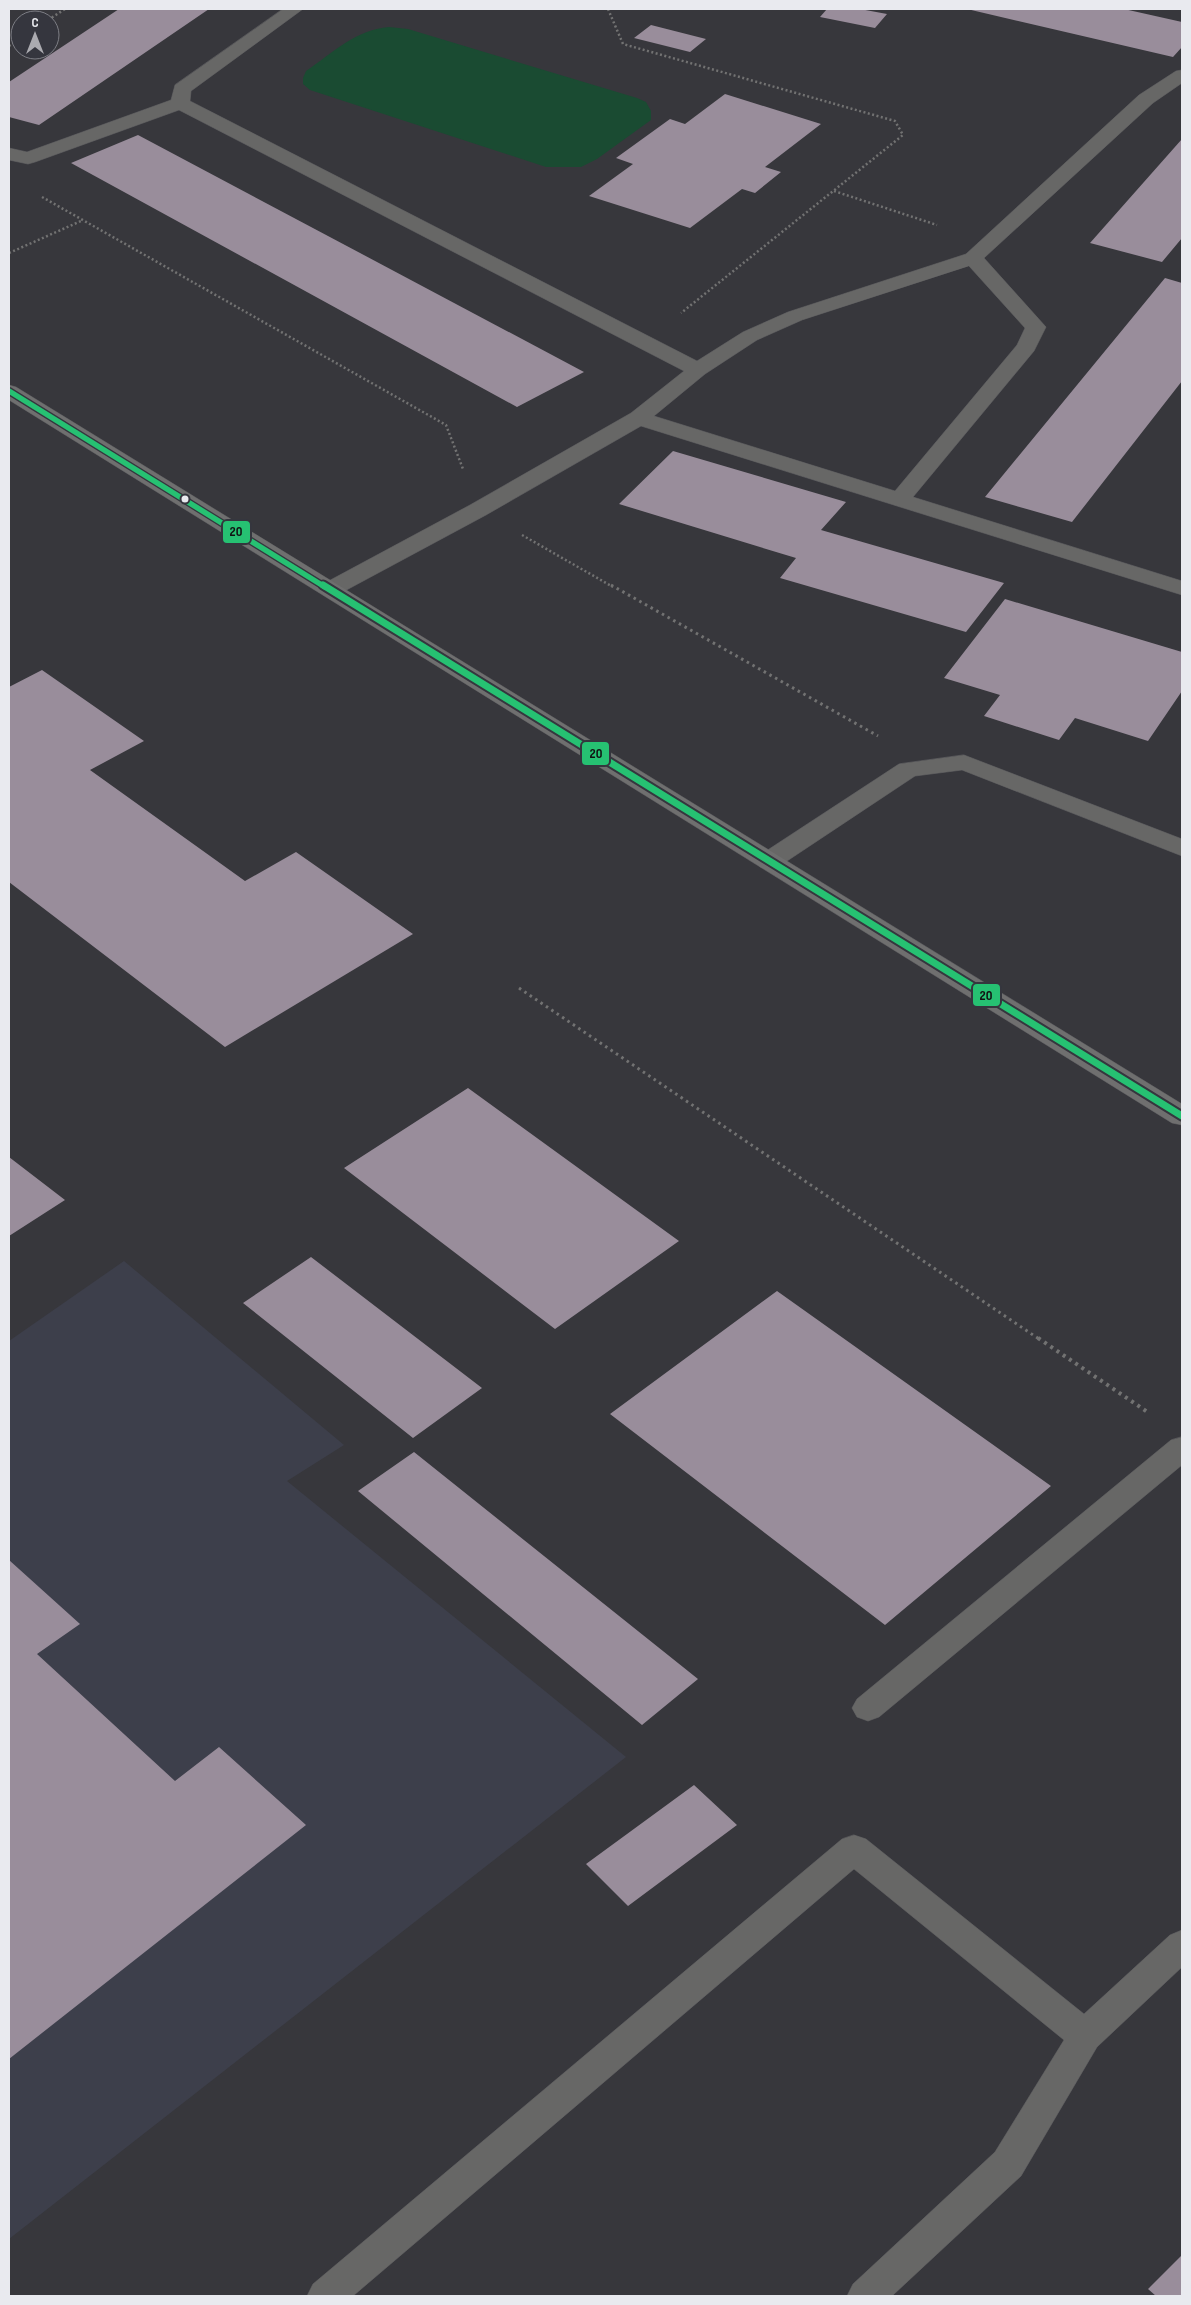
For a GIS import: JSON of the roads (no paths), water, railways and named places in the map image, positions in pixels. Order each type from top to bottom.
[{"type":"main road","points":[[9,391],[1182,1116]]},
{"type":"lane","points":[[180,103],[182,89],[294,9]]},
{"type":"lane","points":[[331,589],[478,510],[638,418],[698,370],[750,336],[795,316],[973,258],[1146,98],[1182,75]]},
{"type":"lane","points":[[9,154],[28,158],[180,103],[698,370]]},
{"type":"lane","points":[[899,500],[1027,347],[1036,327],[973,258]]},
{"type":"lane","points":[[638,418],[1182,588]]},
{"type":"lane","points":[[768,861],[908,769],[964,762],[1182,848]]},
{"type":"lane","points":[[868,1708],[1182,1448]]},
{"type":"lane","points":[[326,2296],[854,1850],[1085,2036]]},
{"type":"lane","points":[[866,2296],[1008,2164],[1085,2036],[1182,1945]]}]
